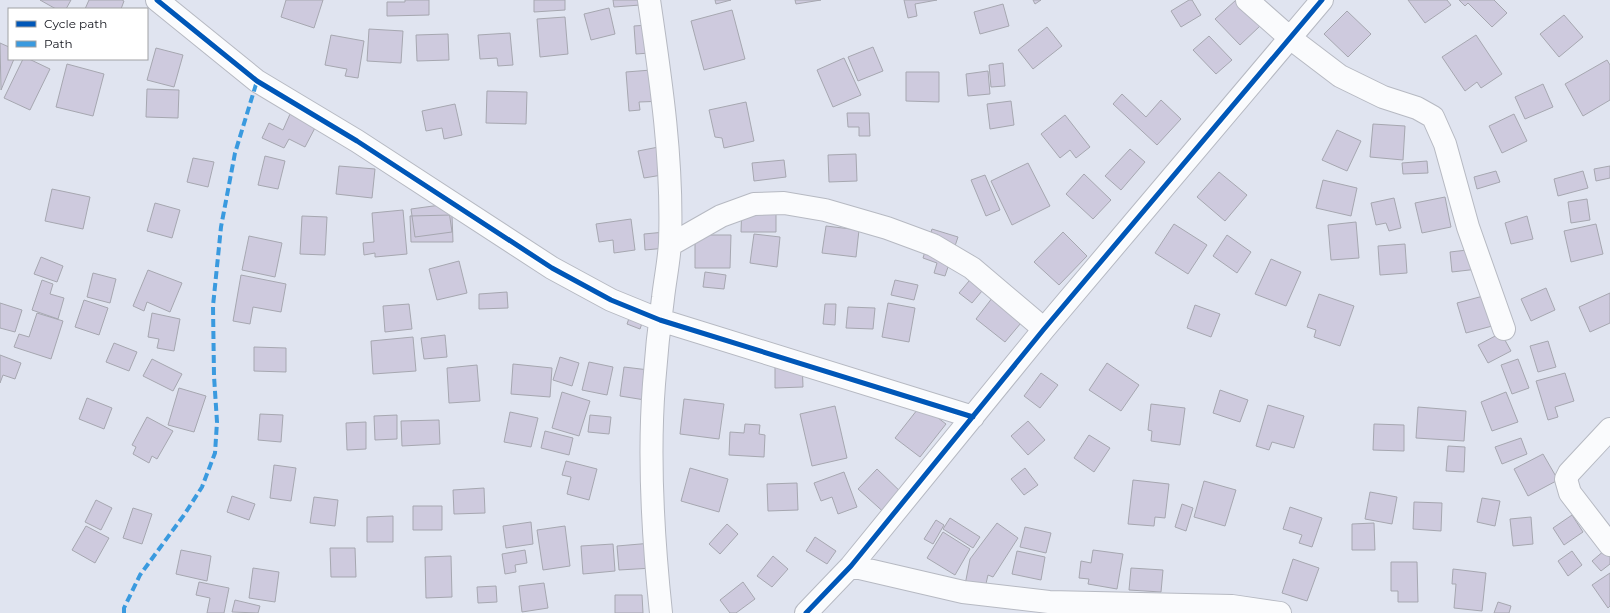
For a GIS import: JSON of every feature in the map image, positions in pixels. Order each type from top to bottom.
[{"type":"street","points":[[158,0],[257,81],[357,141],[552,268],[612,300],[660,320],[973,417]]},
{"type":"street","points":[[649,0],[668,139],[671,182],[670,245],[660,320],[654,385],[652,450],[655,555],[661,613]]},
{"type":"street","points":[[1247,0],[1290,38],[1340,76],[1383,97],[1417,108],[1433,117],[1445,144],[1468,227],[1504,329]]},
{"type":"street","points":[[806,613],[851,566],[1044,329],[1322,0]]},
{"type":"street","points":[[670,245],[721,216],[754,204],[784,203],[825,210],[887,228],[933,245],[972,268],[1044,329]]},
{"type":"street","points":[[1610,429],[1569,473],[1566,480],[1570,493],[1610,545]]},
{"type":"street","points":[[851,566],[963,592],[1048,602],[1232,606],[1280,613]]},
{"type":"building","points":[[40,0],[71,0],[67,8],[54,8]]},
{"type":"building","points":[[89,0],[124,1],[121,8],[85,8]]},
{"type":"building","points":[[286,0],[323,0],[314,28],[281,17]]},
{"type":"building","points":[[405,0],[429,0],[429,15],[387,16],[387,2],[405,2]]},
{"type":"building","points":[[534,0],[565,0],[565,10],[534,12]]},
{"type":"building","points":[[613,0],[640,0],[640,5],[614,7]]},
{"type":"building","points":[[715,0],[731,0],[716,4]]},
{"type":"building","points":[[795,0],[821,0],[796,4]]},
{"type":"building","points":[[904,0],[937,0],[915,4],[917,16],[908,18]]},
{"type":"building","points":[[1033,0],[1041,0],[1035,4]]},
{"type":"building","points":[[1189,0],[1192,0],[1201,15],[1181,27],[1171,11]]},
{"type":"building","points":[[1236,0],[1260,26],[1240,45],[1215,19]]},
{"type":"building","points":[[1408,0],[1447,0],[1451,5],[1425,23]]},
{"type":"building","points":[[1459,0],[1494,0],[1507,13],[1492,27],[1468,3],[1465,6]]},
{"type":"building","points":[[1003,4],[1009,26],[980,34],[974,12]]},
{"type":"building","points":[[609,8],[615,34],[591,40],[584,14]]},
{"type":"building","points":[[732,10],[745,59],[704,70],[691,21]]},
{"type":"building","points":[[1347,11],[1371,34],[1348,57],[1324,34]]},
{"type":"building","points":[[1564,15],[1583,37],[1559,57],[1540,34]]},
{"type":"building","points":[[565,17],[568,54],[540,57],[537,19]]},
{"type":"building","points":[[662,24],[664,52],[636,54],[634,26]]},
{"type":"building","points":[[1047,27],[1062,46],[1033,69],[1018,50]]},
{"type":"building","points":[[369,29],[403,31],[401,63],[367,61]]},
{"type":"building","points":[[510,33],[513,65],[498,66],[497,58],[480,59],[478,35]]},
{"type":"building","points":[[448,34],[449,60],[417,61],[416,35]]},
{"type":"building","points":[[331,35],[364,41],[358,78],[345,76],[347,69],[325,65]]},
{"type":"building","points":[[1476,35],[1502,74],[1481,88],[1477,82],[1465,91],[1442,57]]},
{"type":"building","points":[[1209,36],[1232,60],[1216,74],[1193,50]]},
{"type":"building","points":[[0,43],[8,47],[8,60],[14,60],[1,90]]},
{"type":"building","points":[[873,47],[883,71],[858,81],[848,57]]},
{"type":"building","points":[[156,48],[183,55],[174,87],[147,80]]},
{"type":"building","points":[[844,58],[861,95],[833,107],[817,70]]},
{"type":"building","points":[[23,60],[31,60],[50,69],[30,110],[4,98]]},
{"type":"building","points":[[1607,60],[1610,65],[1610,100],[1583,116],[1565,84]]},
{"type":"building","points":[[1003,63],[1005,86],[991,87],[989,65]]},
{"type":"building","points":[[67,64],[104,74],[93,116],[56,107]]},
{"type":"building","points":[[664,69],[666,101],[639,102],[640,110],[629,111],[626,72]]},
{"type":"building","points":[[988,71],[990,94],[968,96],[966,74]]},
{"type":"building","points":[[906,72],[939,72],[939,102],[906,101]]},
{"type":"building","points":[[1543,84],[1553,107],[1525,119],[1515,97]]},
{"type":"building","points":[[147,89],[179,90],[178,118],[146,117]]},
{"type":"building","points":[[487,91],[527,92],[526,124],[486,123]]},
{"type":"building","points":[[1122,94],[1146,117],[1161,100],[1181,119],[1157,145],[1113,104]]},
{"type":"building","points":[[1011,101],[1014,125],[990,129],[987,104]]},
{"type":"building","points":[[746,102],[754,141],[724,148],[722,138],[715,137],[709,110]]},
{"type":"building","points":[[455,104],[462,135],[444,139],[442,128],[426,131],[422,111]]},
{"type":"building","points":[[847,113],[869,113],[870,136],[859,136],[859,127],[848,127]]},
{"type":"building","points":[[290,114],[316,126],[305,147],[289,139],[284,148],[262,138],[269,123],[283,130]]},
{"type":"building","points":[[1514,114],[1527,141],[1502,153],[1489,126]]},
{"type":"building","points":[[1065,115],[1090,147],[1076,158],[1070,150],[1060,158],[1041,134]]},
{"type":"building","points":[[1373,124],[1405,126],[1403,160],[1370,157]]},
{"type":"building","points":[[1337,130],[1361,141],[1347,171],[1322,160]]},
{"type":"building","points":[[674,144],[680,172],[644,178],[638,151]]},
{"type":"building","points":[[1130,149],[1145,162],[1121,190],[1105,176]]},
{"type":"building","points":[[856,154],[857,181],[829,182],[828,155]]},
{"type":"building","points":[[265,156],[285,161],[278,189],[258,185]]},
{"type":"building","points":[[193,158],[214,162],[208,187],[187,182]]},
{"type":"building","points":[[784,160],[786,177],[754,181],[752,163]]},
{"type":"building","points":[[1427,161],[1428,173],[1403,174],[1402,163]]},
{"type":"building","points":[[1028,163],[1050,206],[1012,225],[991,181]]},
{"type":"building","points":[[339,166],[375,169],[372,198],[336,194]]},
{"type":"building","points":[[1610,166],[1610,178],[1596,181],[1594,169]]},
{"type":"building","points":[[1496,171],[1500,182],[1477,189],[1474,177]]},
{"type":"building","points":[[1583,171],[1588,188],[1558,196],[1554,179]]},
{"type":"building","points":[[1219,172],[1247,195],[1225,221],[1197,197]]},
{"type":"building","points":[[1084,174],[1111,200],[1093,219],[1066,194]]},
{"type":"building","points":[[985,175],[1000,210],[986,216],[971,180]]},
{"type":"building","points":[[1323,180],[1357,188],[1351,216],[1316,208]]},
{"type":"building","points":[[52,189],[90,197],[83,229],[45,221]]},
{"type":"building","points":[[1445,197],[1451,227],[1422,233],[1415,203]]},
{"type":"building","points":[[1394,198],[1401,228],[1389,231],[1386,223],[1376,225],[1371,203]]},
{"type":"building","points":[[1587,199],[1590,220],[1571,223],[1568,202]]},
{"type":"building","points":[[742,202],[776,202],[776,232],[741,232]]},
{"type":"building","points":[[155,203],[180,210],[172,238],[147,231]]},
{"type":"building","points":[[448,204],[452,232],[415,237],[411,209]]},
{"type":"building","points":[[403,210],[407,254],[375,257],[375,253],[364,255],[363,243],[374,242],[372,213]]},
{"type":"building","points":[[452,215],[453,242],[411,242],[410,216]]},
{"type":"building","points":[[302,216],[327,217],[325,255],[300,254]]},
{"type":"building","points":[[1527,216],[1533,239],[1511,244],[1505,223]]},
{"type":"building","points":[[631,219],[635,250],[614,253],[613,240],[599,242],[596,224]]},
{"type":"building","points":[[1356,222],[1359,258],[1331,260],[1328,225]]},
{"type":"building","points":[[1174,224],[1207,245],[1188,274],[1155,253]]},
{"type":"building","points":[[1596,224],[1603,254],[1571,262],[1564,231]]},
{"type":"building","points":[[826,226],[859,230],[856,257],[822,253]]},
{"type":"building","points":[[932,229],[958,237],[945,276],[934,273],[937,263],[923,258]]},
{"type":"building","points":[[665,232],[666,248],[645,250],[644,234]]},
{"type":"building","points":[[1063,232],[1087,256],[1059,285],[1034,262]]},
{"type":"building","points":[[754,234],[780,237],[777,267],[750,263]]},
{"type":"building","points":[[695,235],[731,235],[730,268],[695,268]]},
{"type":"building","points":[[1227,235],[1251,252],[1237,273],[1213,256]]},
{"type":"building","points":[[249,236],[282,243],[275,277],[242,270]]},
{"type":"building","points":[[1405,244],[1407,273],[1380,275],[1378,246]]},
{"type":"building","points":[[1476,249],[1478,269],[1452,272],[1450,252]]},
{"type":"building","points":[[41,257],[63,266],[57,282],[34,274]]},
{"type":"building","points":[[1271,259],[1301,272],[1286,306],[1255,294]]},
{"type":"building","points":[[459,261],[467,293],[437,300],[429,269]]},
{"type":"building","points":[[148,270],[182,283],[170,312],[147,302],[144,311],[133,306]]},
{"type":"building","points":[[705,272],[726,275],[724,289],[703,287]]},
{"type":"building","points":[[93,273],[116,279],[110,303],[87,297]]},
{"type":"building","points":[[241,275],[286,284],[281,312],[253,307],[250,324],[233,321]]},
{"type":"building","points":[[974,275],[987,285],[972,303],[959,293]]},
{"type":"building","points":[[42,280],[53,284],[50,294],[64,298],[58,319],[32,310]]},
{"type":"building","points":[[895,280],[918,285],[914,300],[891,295]]},
{"type":"building","points":[[1546,288],[1555,310],[1531,321],[1521,299]]},
{"type":"building","points":[[507,292],[508,308],[479,309],[479,294]]},
{"type":"building","points":[[996,293],[1026,317],[1005,342],[976,319]]},
{"type":"building","points":[[1610,293],[1610,323],[1590,332],[1579,307]]},
{"type":"building","points":[[1319,294],[1354,306],[1340,346],[1314,337],[1316,330],[1307,327]]},
{"type":"building","points":[[1487,295],[1496,325],[1466,333],[1457,303]]},
{"type":"building","points":[[84,300],[108,308],[99,335],[75,327]]},
{"type":"building","points":[[0,303],[22,310],[15,332],[0,328]]},
{"type":"building","points":[[888,303],[915,308],[909,342],[882,337]]},
{"type":"building","points":[[409,304],[412,329],[385,332],[383,306]]},
{"type":"building","points":[[825,304],[836,304],[835,325],[823,324]]},
{"type":"building","points":[[1195,305],[1220,314],[1211,337],[1187,328]]},
{"type":"building","points":[[633,307],[646,312],[640,329],[627,324]]},
{"type":"building","points":[[848,307],[875,308],[873,329],[846,328]]},
{"type":"building","points":[[37,313],[63,321],[51,359],[14,347],[19,334],[29,337]]},
{"type":"building","points":[[152,313],[180,319],[174,351],[157,348],[159,339],[148,337]]},
{"type":"building","points":[[1501,333],[1511,351],[1488,363],[1478,345]]},
{"type":"building","points":[[445,335],[447,357],[424,359],[421,338]]},
{"type":"building","points":[[413,337],[416,371],[373,374],[371,341]]},
{"type":"building","points":[[1548,341],[1556,367],[1538,372],[1530,346]]},
{"type":"building","points":[[114,343],[137,352],[129,371],[106,362]]},
{"type":"building","points":[[254,347],[286,348],[286,372],[254,371]]},
{"type":"building","points":[[0,355],[21,363],[15,379],[3,375],[0,383]]},
{"type":"building","points":[[560,357],[579,363],[572,386],[553,380]]},
{"type":"building","points":[[152,359],[182,374],[173,391],[143,376]]},
{"type":"building","points":[[1518,359],[1529,388],[1512,394],[1501,365]]},
{"type":"building","points":[[802,360],[803,387],[775,388],[775,361]]},
{"type":"building","points":[[589,362],[613,367],[607,395],[582,390]]},
{"type":"building","points":[[1107,363],[1139,385],[1121,411],[1089,390]]},
{"type":"building","points":[[513,364],[552,368],[550,397],[511,394]]},
{"type":"building","points":[[477,365],[480,401],[449,403],[447,368]]},
{"type":"building","points":[[624,367],[649,370],[645,400],[620,396]]},
{"type":"building","points":[[1041,373],[1058,385],[1040,408],[1024,396]]},
{"type":"building","points":[[1565,373],[1574,401],[1555,407],[1558,417],[1548,420],[1536,381]]},
{"type":"building","points":[[179,388],[206,396],[194,432],[168,425]]},
{"type":"building","points":[[1220,390],[1248,400],[1240,422],[1213,413]]},
{"type":"building","points":[[562,392],[590,401],[579,436],[552,428]]},
{"type":"building","points":[[1506,392],[1518,422],[1492,431],[1481,402]]},
{"type":"building","points":[[87,398],[112,408],[104,429],[79,419]]},
{"type":"building","points":[[684,399],[724,404],[719,439],[680,434]]},
{"type":"building","points":[[1151,404],[1185,408],[1180,445],[1151,441],[1152,431],[1148,430]]},
{"type":"building","points":[[921,405],[946,424],[920,457],[895,438]]},
{"type":"building","points":[[1268,405],[1304,416],[1294,448],[1272,442],[1269,450],[1256,446]]},
{"type":"building","points":[[835,406],[847,458],[812,466],[800,414]]},
{"type":"building","points":[[1418,407],[1466,411],[1464,441],[1416,438]]},
{"type":"building","points":[[510,412],[538,418],[531,447],[504,442]]},
{"type":"building","points":[[260,414],[283,415],[281,442],[258,440]]},
{"type":"building","points":[[397,415],[397,439],[375,440],[374,416]]},
{"type":"building","points":[[590,415],[611,417],[609,434],[588,432]]},
{"type":"building","points":[[147,417],[173,431],[157,459],[152,456],[149,463],[133,454],[136,447],[132,445]]},
{"type":"building","points":[[439,420],[440,444],[402,446],[401,421]]},
{"type":"building","points":[[1028,421],[1045,440],[1028,455],[1011,436]]},
{"type":"building","points":[[366,422],[366,449],[347,450],[346,423]]},
{"type":"building","points":[[745,424],[760,425],[759,434],[765,435],[764,457],[729,455],[730,432],[744,433]]},
{"type":"building","points":[[1374,424],[1404,425],[1404,451],[1373,450]]},
{"type":"building","points":[[545,431],[573,438],[569,455],[541,448]]},
{"type":"building","points":[[1089,435],[1110,448],[1094,472],[1074,458]]},
{"type":"building","points":[[1521,438],[1527,454],[1502,464],[1495,447]]},
{"type":"building","points":[[1448,446],[1465,447],[1464,472],[1446,471]]},
{"type":"building","points":[[1543,454],[1558,480],[1528,496],[1514,469]]},
{"type":"building","points":[[566,461],[597,469],[589,500],[567,494],[571,477],[562,475]]},
{"type":"building","points":[[274,465],[296,468],[291,501],[270,498]]},
{"type":"building","points":[[690,468],[728,479],[719,512],[681,501]]},
{"type":"building","points":[[1025,468],[1038,485],[1024,495],[1011,479]]},
{"type":"building","points":[[877,469],[906,497],[888,516],[858,489]]},
{"type":"building","points":[[844,472],[857,507],[838,514],[832,497],[821,501],[814,483]]},
{"type":"building","points":[[1133,480],[1169,484],[1165,518],[1155,517],[1154,526],[1128,524]]},
{"type":"building","points":[[1204,481],[1236,490],[1225,526],[1194,517]]},
{"type":"building","points":[[797,483],[798,510],[768,511],[767,484]]},
{"type":"building","points":[[484,488],[485,513],[454,514],[453,490]]},
{"type":"building","points":[[1370,492],[1397,497],[1392,524],[1365,519]]},
{"type":"building","points":[[232,496],[255,504],[249,520],[227,512]]},
{"type":"building","points":[[314,497],[338,500],[335,526],[310,523]]},
{"type":"building","points":[[1482,498],[1500,501],[1495,526],[1477,522]]},
{"type":"building","points":[[96,500],[112,508],[101,530],[85,522]]},
{"type":"building","points":[[1414,502],[1442,503],[1441,531],[1413,529]]},
{"type":"building","points":[[1182,504],[1193,508],[1186,531],[1175,527]]},
{"type":"building","points":[[413,506],[442,506],[442,530],[413,530]]},
{"type":"building","points":[[1290,507],[1322,518],[1312,547],[1299,543],[1302,535],[1283,529]]},
{"type":"building","points":[[133,508],[152,514],[142,544],[123,538]]},
{"type":"building","points":[[1572,515],[1583,532],[1564,545],[1553,528]]},
{"type":"building","points":[[393,516],[393,542],[367,542],[367,517]]},
{"type":"building","points":[[1531,517],[1533,544],[1513,546],[1510,519]]},
{"type":"building","points":[[950,518],[980,537],[973,548],[943,529]]},
{"type":"building","points":[[936,520],[944,525],[933,544],[924,539]]},
{"type":"building","points":[[531,522],[533,544],[506,548],[503,526]]},
{"type":"building","points":[[997,523],[1018,538],[993,577],[988,575],[985,588],[965,585],[970,559]]},
{"type":"building","points":[[1374,523],[1375,550],[1352,550],[1352,524]]},
{"type":"building","points":[[727,524],[738,534],[720,554],[709,544]]},
{"type":"building","points":[[86,526],[109,538],[95,563],[72,550]]},
{"type":"building","points":[[565,526],[570,566],[543,570],[537,530]]},
{"type":"building","points":[[1025,527],[1051,533],[1046,553],[1020,547]]},
{"type":"building","points":[[943,532],[970,549],[955,575],[927,558]]},
{"type":"building","points":[[815,537],[836,551],[827,564],[806,551]]},
{"type":"building","points":[[652,543],[653,568],[619,570],[617,546]]},
{"type":"building","points":[[613,544],[615,571],[583,574],[581,546]]},
{"type":"building","points":[[330,548],[355,548],[356,577],[331,577]]},
{"type":"building","points":[[181,550],[211,556],[207,581],[176,574]]},
{"type":"building","points":[[525,550],[527,563],[515,565],[516,572],[505,574],[502,554]]},
{"type":"building","points":[[1093,550],[1123,554],[1117,589],[1088,584],[1089,579],[1079,578],[1081,561],[1091,563]]},
{"type":"building","points":[[1605,550],[1610,556],[1610,564],[1601,571],[1592,561]]},
{"type":"building","points":[[1017,551],[1045,557],[1041,580],[1012,574]]},
{"type":"building","points":[[1572,551],[1582,565],[1568,576],[1558,561]]},
{"type":"building","points":[[451,556],[452,597],[426,598],[425,557]]},
{"type":"building","points":[[773,556],[788,569],[772,587],[757,576]]},
{"type":"building","points":[[1293,559],[1319,568],[1307,601],[1282,593]]},
{"type":"building","points":[[1391,562],[1417,562],[1418,602],[1398,602],[1398,591],[1391,591]]},
{"type":"building","points":[[253,568],[279,572],[275,602],[249,598]]},
{"type":"building","points":[[1131,568],[1163,570],[1161,592],[1129,590]]},
{"type":"building","points":[[1453,569],[1486,573],[1482,611],[1454,608],[1456,584],[1452,584]]},
{"type":"building","points":[[1610,573],[1610,606],[1608,608],[1592,585]]},
{"type":"building","points":[[199,582],[229,588],[224,613],[207,613],[210,598],[196,595]]},
{"type":"building","points":[[743,582],[755,599],[736,613],[730,613],[720,600]]},
{"type":"building","points":[[544,583],[548,608],[522,612],[519,586]]},
{"type":"building","points":[[496,586],[497,602],[478,603],[477,587]]},
{"type":"building","points":[[615,595],[642,595],[643,613],[615,613]]},
{"type":"building","points":[[235,600],[260,606],[258,613],[232,612]]},
{"type":"building","points":[[1498,602],[1511,606],[1509,613],[1494,613]]},
{"type":"marked path","points":[[124,613],[124,608],[140,575],[184,515],[202,487],[215,453],[217,422],[214,376],[213,306],[221,227],[235,153],[257,81]]},
{"type":"cycle path","points":[[157,0],[257,81],[357,141],[552,268],[611,300],[660,320],[973,417]]},
{"type":"cycle path","points":[[806,613],[851,566],[1044,329],[1322,0]]}]
